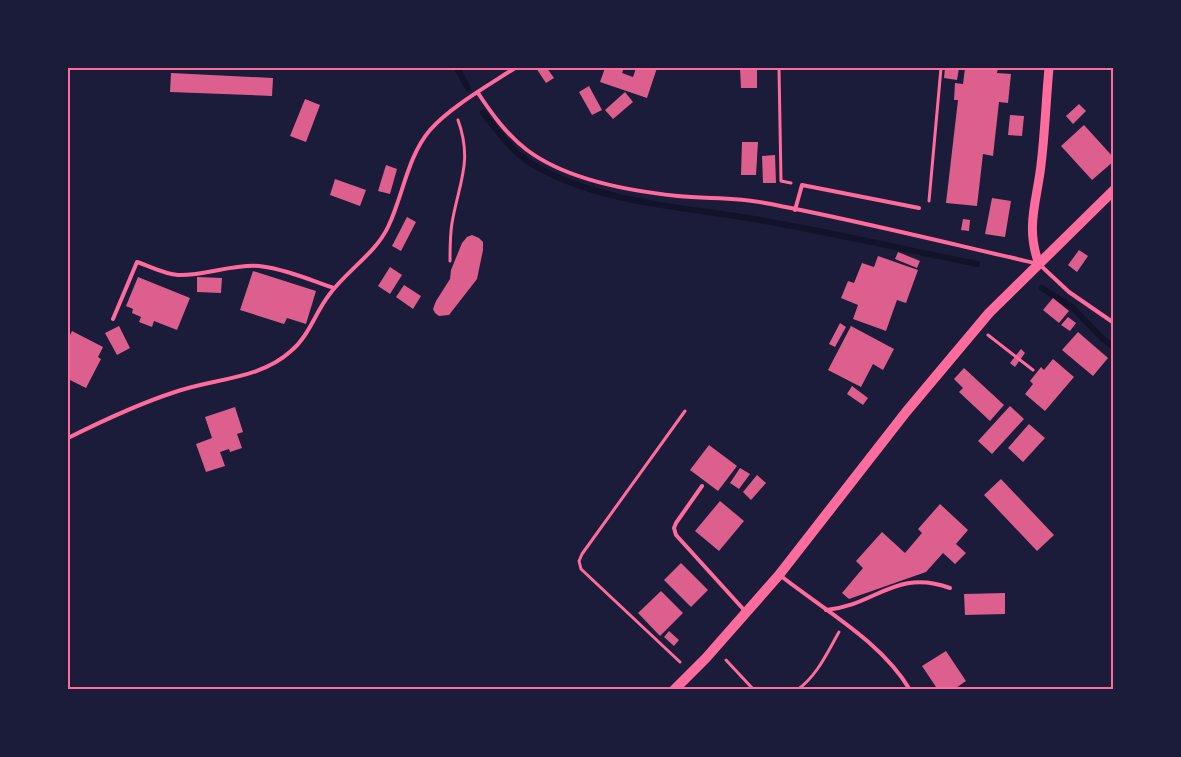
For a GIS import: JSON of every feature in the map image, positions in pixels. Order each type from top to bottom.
[{"type":"main road","points":[[674,690],[715,648],[779,575],[949,360],[989,313],[1114,190]]},
{"type":"street","points":[[1038,264],[1032,248],[1031,230],[1041,166],[1049,68]]},
{"type":"lane","points":[[68,438],[98,423],[175,392],[242,377],[270,366],[291,352],[302,340],[334,288],[379,243],[388,228],[422,142],[431,130],[452,111],[515,68]]},
{"type":"lane","points":[[478,93],[494,118],[517,141],[543,160],[569,172],[622,187],[677,196],[763,202],[1038,264],[1069,292],[1114,323]]},
{"type":"lane","points":[[795,210],[802,185],[919,208]]},
{"type":"lane","points":[[114,319],[138,262],[178,275],[243,266],[259,266],[273,268],[334,288]]},
{"type":"lane","points":[[702,486],[676,523],[674,528],[676,535],[746,612]]},
{"type":"lane","points":[[779,575],[874,646],[902,675],[910,690]]},
{"type":"lane","points":[[826,610],[856,604],[889,588],[903,584],[928,582],[950,588]]},
{"type":"path","points":[[779,68],[781,182],[802,185]]},
{"type":"path","points":[[919,208],[928,210],[941,68]]},
{"type":"path","points":[[450,261],[451,224],[464,170],[465,150],[463,135],[452,111]]},
{"type":"path","points":[[988,335],[1033,370]]},
{"type":"path","points":[[680,662],[581,569],[579,561],[582,554],[685,411]]},
{"type":"path","points":[[797,690],[806,683],[822,663],[843,623]]},
{"type":"path","points":[[715,648],[754,690]]},
{"type":"building","points":[[536,68],[547,68],[554,78],[546,83]]},
{"type":"building","points":[[605,68],[624,68],[622,73],[633,77],[636,68],[657,68],[647,98],[600,82]]},
{"type":"building","points":[[740,68],[757,68],[757,88],[741,88]]},
{"type":"building","points":[[945,68],[959,68],[957,80],[944,78]]},
{"type":"building","points":[[965,68],[998,68],[997,73],[1011,74],[1008,103],[999,102],[993,156],[983,154],[977,206],[946,203],[958,100],[954,100],[955,83],[963,84]]},
{"type":"building","points":[[171,73],[273,78],[272,96],[170,92]]},
{"type":"building","points":[[589,86],[602,110],[592,115],[579,92]]},
{"type":"building","points":[[625,92],[633,102],[613,119],[605,110]]},
{"type":"building","points":[[305,99],[320,105],[306,142],[290,136]]},
{"type":"building","points":[[1079,104],[1086,111],[1073,124],[1066,116]]},
{"type":"building","points":[[1010,115],[1024,116],[1022,136],[1008,135]]},
{"type":"building","points":[[1084,125],[1114,158],[1114,161],[1092,180],[1061,146]]},
{"type":"building","points":[[742,142],[758,142],[756,175],[741,175]]},
{"type":"building","points":[[775,155],[776,183],[763,183],[762,156]]},
{"type":"building","points":[[386,165],[397,169],[390,194],[378,191]]},
{"type":"building","points":[[335,179],[366,190],[360,206],[330,195]]},
{"type":"building","points":[[992,198],[1011,201],[1005,237],[985,234]]},
{"type":"building","points":[[407,217],[416,222],[401,251],[392,246]]},
{"type":"building","points":[[963,219],[970,220],[969,231],[961,230]]},
{"type":"building","points":[[472,235],[483,242],[477,279],[449,315],[439,316],[433,309],[436,301],[450,279],[451,270],[462,243],[467,237]]},
{"type":"building","points":[[1079,250],[1088,256],[1077,272],[1068,265]]},
{"type":"building","points":[[898,252],[920,261],[917,268],[895,259]]},
{"type":"building","points":[[878,256],[918,270],[906,303],[897,300],[886,331],[853,319],[858,305],[841,298],[848,281],[854,283],[862,263],[874,267]]},
{"type":"building","points":[[390,267],[402,275],[390,294],[378,286]]},
{"type":"building","points":[[253,271],[316,291],[306,324],[287,318],[284,324],[240,310]]},
{"type":"building","points":[[138,277],[190,298],[177,330],[154,321],[152,327],[139,322],[141,317],[132,313],[133,309],[126,306]]},
{"type":"building","points":[[197,277],[222,278],[221,293],[197,292]]},
{"type":"building","points":[[404,285],[421,296],[413,309],[396,297]]},
{"type":"building","points":[[1053,298],[1069,311],[1059,323],[1043,310]]},
{"type":"building","points":[[1068,317],[1076,323],[1070,331],[1061,325]]},
{"type":"building","points":[[840,323],[846,327],[835,347],[829,344]]},
{"type":"building","points":[[119,326],[130,348],[117,355],[105,333]]},
{"type":"building","points":[[851,326],[894,349],[883,370],[873,364],[861,387],[828,370]]},
{"type":"building","points":[[72,331],[103,347],[98,357],[101,359],[86,388],[68,379],[68,339]]},
{"type":"building","points":[[1078,332],[1108,358],[1093,376],[1062,350]]},
{"type":"building","points":[[1021,349],[1025,353],[1015,367],[1010,363]]},
{"type":"building","points":[[1053,359],[1074,377],[1045,411],[1025,394],[1033,384],[1030,381],[1041,367],[1044,370]]},
{"type":"building","points":[[964,368],[1004,405],[990,421],[959,392],[963,388],[954,379]]},
{"type":"building","points":[[852,386],[868,398],[863,405],[847,394]]},
{"type":"building","points":[[1010,406],[1024,419],[992,454],[978,441]]},
{"type":"building","points":[[235,407],[243,432],[237,434],[242,448],[230,452],[229,449],[220,452],[225,466],[206,472],[196,444],[212,438],[205,417]]},
{"type":"building","points":[[1029,424],[1045,438],[1023,462],[1008,448]]},
{"type":"building","points":[[709,445],[737,466],[718,491],[690,470]]},
{"type":"building","points":[[740,468],[750,474],[739,489],[730,483]]},
{"type":"building","points":[[757,475],[766,483],[751,500],[743,492]]},
{"type":"building","points":[[1001,479],[1054,535],[1037,551],[984,495]]},
{"type":"building","points":[[720,501],[744,521],[719,551],[695,531]]},
{"type":"building","points":[[940,504],[968,530],[956,544],[966,553],[955,564],[943,553],[926,572],[849,599],[842,593],[863,568],[856,561],[882,532],[905,553],[922,533],[918,529]]},
{"type":"building","points":[[681,563],[708,590],[691,607],[664,580]]},
{"type":"building","points":[[661,591],[683,613],[660,636],[638,613]]},
{"type":"building","points":[[1005,593],[1005,614],[965,615],[964,594]]},
{"type":"building","points":[[669,631],[679,640],[674,646],[664,637]]},
{"type":"building","points":[[946,651],[966,681],[953,690],[938,690],[922,666]]},
{"type":"waterway","points":[[457,68],[468,88]]},
{"type":"waterway","points":[[483,113],[508,144],[530,163],[564,180],[590,189],[644,202],[782,224],[977,264]]},
{"type":"waterway","points":[[1042,288],[1072,307],[1102,338],[1114,347]]}]
